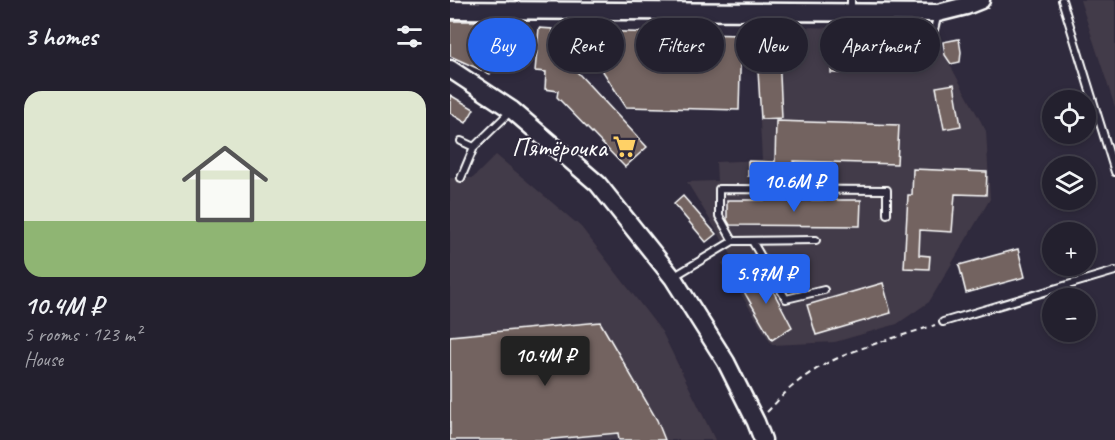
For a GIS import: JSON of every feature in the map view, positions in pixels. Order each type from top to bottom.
[{"type":"street","points":[[450,10],[537,5],[851,6],[938,13],[981,0]]},
{"type":"street","points":[[450,69],[512,110],[598,184],[673,278],[726,362],[763,440]]},
{"type":"lane","points":[[1062,0],[1115,172]]},
{"type":"lane","points":[[937,18],[938,13]]},
{"type":"lane","points":[[461,178],[474,147],[512,110]]},
{"type":"lane","points":[[461,141],[474,147]]},
{"type":"lane","points":[[733,241],[719,216],[719,189],[888,190],[887,214]]},
{"type":"lane","points":[[752,240],[786,299],[824,290]]},
{"type":"lane","points":[[673,278],[733,241],[816,240]]},
{"type":"lane","points":[[943,322],[1115,271]]},
{"type":"path","points":[[756,422],[794,385],[843,355],[943,322]]},
{"type":"shaded area","points":[[1080,0],[1115,0],[1115,107]]},
{"type":"shaded area","points":[[808,27],[820,27],[820,72],[940,72],[940,47],[986,131],[990,199],[929,302],[897,324],[835,342],[772,345],[722,263],[732,256],[687,182],[717,181],[716,162],[762,160],[757,72],[808,72]]},
{"type":"shaded area","points":[[496,155],[581,227],[662,332],[715,440],[450,440],[450,178],[473,178]]},
{"type":"building","points":[[450,21],[468,21],[468,64],[450,56]]},
{"type":"building","points":[[539,28],[548,29],[548,72],[577,72],[647,147],[625,167],[557,97],[558,91],[545,89],[546,72],[536,71]]},
{"type":"building","points":[[624,32],[636,32],[636,72],[724,72],[724,35],[736,35],[736,72],[740,72],[739,110],[626,107],[603,72],[624,72]]},
{"type":"building","points":[[959,39],[960,62],[951,64],[945,55],[943,42]]},
{"type":"building","points":[[758,72],[780,72],[782,118],[761,119]]},
{"type":"building","points":[[831,72],[895,72],[895,73]]},
{"type":"building","points":[[954,84],[961,126],[944,129],[936,87]]},
{"type":"building","points":[[450,95],[474,109],[466,123],[450,113]]},
{"type":"building","points":[[776,121],[899,125],[897,164],[794,161],[793,178],[748,176],[748,161],[775,162]]},
{"type":"building","points":[[913,169],[987,172],[986,195],[955,194],[952,232],[920,230],[919,255],[930,256],[929,269],[904,268],[908,195],[912,195]]},
{"type":"building","points":[[683,196],[716,234],[706,242],[674,204]]},
{"type":"building","points":[[727,200],[861,200],[860,226],[730,225],[727,220]]},
{"type":"building","points":[[1018,249],[1025,277],[966,293],[959,265]]},
{"type":"building","points":[[762,270],[792,327],[772,340],[739,283]]},
{"type":"building","points":[[883,283],[891,313],[816,335],[807,305]]},
{"type":"building","points":[[600,322],[657,420],[665,440],[619,440],[618,433],[542,440],[450,440],[450,336]]},
{"type":"place","name":"Пятёрочка","points":[[625,147]]}]
